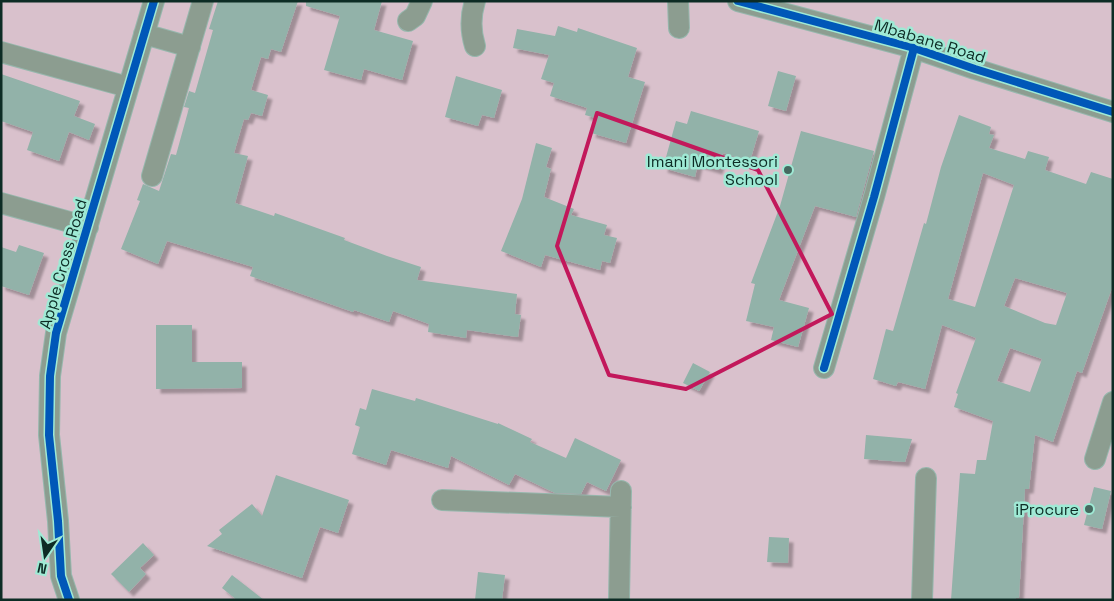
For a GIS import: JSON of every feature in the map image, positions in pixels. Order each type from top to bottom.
[{"type":"street","name":"Apple Cross Road","points":[[69,600],[62,576],[49,435],[50,376],[56,333],[154,1]]},
{"type":"street","points":[[152,176],[202,1]]},
{"type":"street","points":[[408,21],[415,16],[422,1]]},
{"type":"street","points":[[475,1],[470,16],[475,46]]},
{"type":"street","points":[[678,1],[679,28]]},
{"type":"street","name":"Mbabane Road","points":[[738,1],[914,48],[1113,112]]},
{"type":"street","points":[[144,34],[190,47]]},
{"type":"street","points":[[824,368],[874,197],[914,48]]},
{"type":"street","points":[[1,52],[128,87]]},
{"type":"street","points":[[1,203],[88,227]]},
{"type":"street","points":[[1095,459],[1113,402]]},
{"type":"street","points":[[922,600],[926,478]]},
{"type":"street","points":[[442,500],[621,499],[620,600]]},
{"type":"highlighted area","points":[[597,113],[758,170],[832,314],[686,389],[609,375],[557,246]]},
{"type":"shaded area","points":[[1,1],[1113,1],[1113,600],[1,600]]},
{"type":"building","points":[[218,1],[298,1],[281,52],[271,49],[268,59],[261,57],[251,90],[268,95],[262,116],[251,113],[248,120],[244,119],[234,153],[248,156],[235,203],[274,216],[275,213],[421,267],[417,280],[517,294],[515,314],[521,315],[518,337],[467,330],[466,338],[428,332],[429,324],[393,311],[389,322],[354,310],[353,312],[250,276],[253,267],[167,241],[158,264],[121,249],[140,201],[137,200],[143,184],[159,191],[171,154],[176,155],[189,108],[184,107],[189,91],[195,93],[213,30],[209,29]]},
{"type":"building","points":[[306,1],[382,1],[374,30],[413,41],[402,80],[364,69],[361,80],[324,70],[340,16],[306,6]]},
{"type":"building","points":[[558,26],[577,32],[578,28],[637,48],[628,77],[645,82],[626,143],[591,133],[596,118],[585,115],[587,108],[550,96],[554,83],[541,79],[549,55],[513,48],[517,29],[555,36]]},
{"type":"building","points":[[778,71],[796,76],[786,111],[768,106]]},
{"type":"building","points":[[1,74],[80,101],[74,116],[95,124],[89,140],[69,132],[59,161],[27,150],[33,132],[1,121]]},
{"type":"building","points":[[456,76],[502,90],[494,118],[482,115],[478,126],[445,117]]},
{"type":"building","points":[[691,111],[759,131],[750,161],[723,153],[718,170],[698,164],[695,177],[663,168],[676,121],[687,124]]},
{"type":"building","points":[[959,115],[991,127],[989,134],[994,135],[989,148],[1025,159],[1028,151],[1049,157],[1045,170],[1086,184],[1091,172],[1113,179],[1113,285],[1082,373],[1077,371],[1053,442],[1035,435],[1029,489],[1025,489],[1019,598],[1016,598],[1016,600],[951,600],[960,473],[975,474],[977,460],[986,460],[993,421],[954,407],[958,394],[956,393],[976,338],[942,325],[925,389],[898,382],[896,386],[873,379],[886,329],[893,331],[924,223],[926,224],[941,167]],"holes":[[[983,173],[1014,185],[975,307],[948,299]],[[1015,278],[1067,293],[1056,325],[1045,323],[1004,306]],[[1010,348],[1042,359],[1030,392],[997,381]]]},
{"type":"building","points":[[801,131],[874,151],[856,217],[815,206],[779,300],[809,308],[798,347],[771,340],[774,327],[746,321],[755,284],[751,283],[780,206]]},
{"type":"building","points":[[536,143],[552,148],[546,167],[551,169],[544,197],[574,209],[571,215],[607,225],[604,235],[617,238],[610,263],[602,261],[600,270],[545,255],[541,267],[501,251],[522,199]]},
{"type":"building","points":[[19,245],[44,253],[29,295],[1,286],[1,247],[16,252]]},
{"type":"building","points":[[156,325],[192,325],[192,362],[242,362],[242,388],[156,389]]},
{"type":"building","points":[[693,363],[710,372],[699,391],[683,383]]},
{"type":"building","points":[[372,389],[415,401],[416,398],[498,423],[532,439],[530,442],[566,458],[575,438],[621,460],[606,491],[587,482],[581,494],[555,493],[515,474],[509,485],[451,456],[448,468],[391,450],[386,465],[352,454],[360,427],[355,425],[360,408],[366,410]]},
{"type":"building","points":[[866,435],[912,439],[905,462],[864,459]]},
{"type":"building","points":[[276,475],[349,500],[338,533],[320,527],[302,578],[207,546],[222,534],[219,530],[252,504],[262,516]]},
{"type":"building","points":[[1094,487],[1111,491],[1102,529],[1084,525]]},
{"type":"building","points":[[769,537],[789,538],[788,563],[767,562]]},
{"type":"building","points":[[143,543],[154,555],[140,568],[146,574],[129,592],[111,574]]},
{"type":"building","points":[[478,572],[505,575],[502,600],[475,600]]},
{"type":"building","points":[[232,575],[264,600],[237,600],[222,588]]},
{"type":"cycle path","points":[[69,600],[61,576],[58,521],[49,435],[50,376],[56,333],[154,1]]},
{"type":"cycle path","points":[[738,1],[914,48],[1113,112]]},
{"type":"cycle path","points":[[824,368],[874,197],[914,48]]},
{"type":"place","name":"Imani Montessori School","points":[[788,170]]},
{"type":"place","name":"iProcure","points":[[1089,509]]}]
